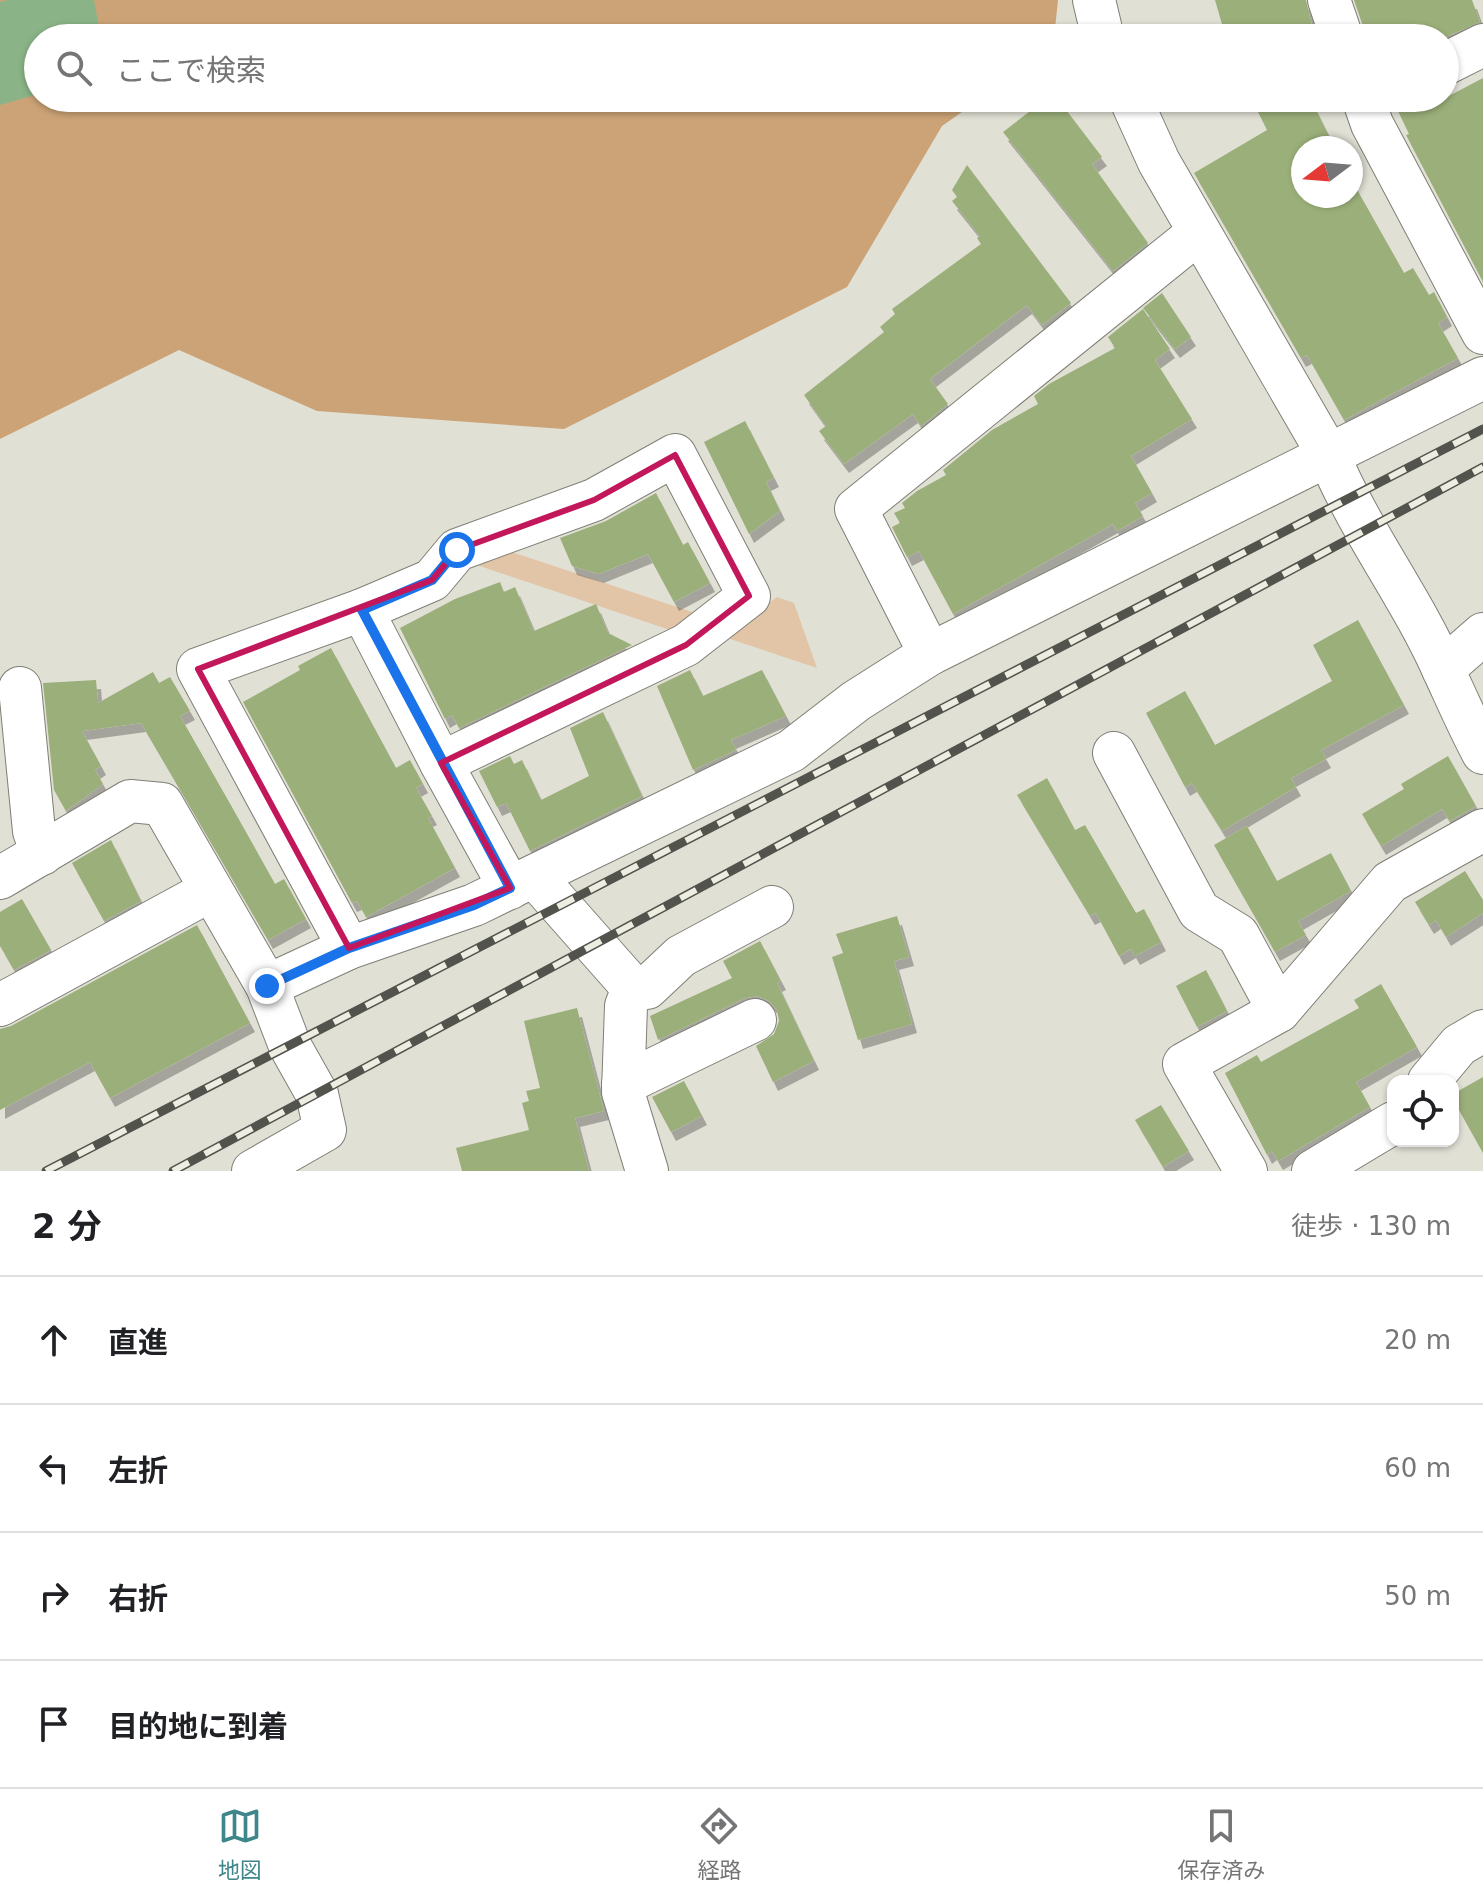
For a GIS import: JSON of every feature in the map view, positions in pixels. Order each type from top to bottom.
[{"type":"street","points":[[1094,0],[1100,24]]},
{"type":"street","points":[[1329,0],[1337,24]]},
{"type":"street","points":[[1459,57],[1483,45]]},
{"type":"street","points":[[1136,112],[1159,162],[1198,233],[1329,456],[1348,501],[1443,669],[1454,700],[1483,753]]},
{"type":"street","points":[[1370,112],[1372,124],[1483,333]]},
{"type":"street","points":[[930,654],[856,509],[1198,233]]},
{"type":"street","points":[[267,986],[349,948],[474,905],[791,751],[856,701],[930,654],[1483,378]]},
{"type":"street","points":[[349,948],[198,669],[362,610],[432,580],[457,550],[594,500],[675,455],[749,596],[686,645],[441,763]]},
{"type":"street","points":[[362,610],[441,763],[522,882],[633,988],[647,988],[681,956],[772,907]]},
{"type":"street","points":[[1443,669],[1483,634]]},
{"type":"street","points":[[20,688],[34,831],[42,854]]},
{"type":"street","points":[[1114,753],[1199,911],[1238,935],[1279,1011]]},
{"type":"street","points":[[0,878],[130,801],[162,804],[267,986],[290,1046],[317,1094],[325,1130],[253,1171]]},
{"type":"street","points":[[1246,1171],[1184,1064],[1279,1011],[1390,882],[1483,830]]},
{"type":"street","points":[[0,1005],[211,890]]},
{"type":"street","points":[[633,988],[626,1006],[623,1084],[647,1171]]},
{"type":"street","points":[[623,1084],[755,1020]]},
{"type":"street","points":[[1434,1075],[1459,1045],[1483,1031]]},
{"type":"street","points":[[1313,1171],[1387,1127]]},
{"type":"highlighted area","points":[[675,455],[749,596],[686,645],[441,763],[510,888],[349,948],[198,669],[432,580],[457,550],[594,500]]},
{"type":"shaded area","points":[[0,0],[1058,0],[1055,24],[24,24],[24,112],[962,112],[942,126],[847,287],[564,429],[317,411],[179,350],[0,439]]},
{"type":"shaded area","points":[[94,0],[98,24],[24,24],[24,98],[0,105],[0,2]]},
{"type":"shaded area","points":[[503,549],[704,616],[679,633],[468,562]]},
{"type":"shaded area","points":[[777,597],[794,603],[817,668],[724,637]]},
{"type":"building","points":[[1215,0],[1306,0],[1312,24],[1222,24]]},
{"type":"building","points":[[1354,0],[1472,0],[1480,22],[1459,31],[1459,24],[1362,24]]},
{"type":"building","points":[[1483,78],[1483,282],[1406,135],[1409,134],[1398,112],[1459,112],[1459,91]]},
{"type":"building","points":[[1029,112],[1068,112],[1102,157],[1092,164],[1148,243],[1113,271],[1003,132]]},
{"type":"building","points":[[1258,112],[1317,112],[1329,136],[1291,136],[1291,208],[1363,208],[1363,200],[1404,273],[1413,268],[1429,295],[1434,292],[1447,317],[1438,323],[1458,358],[1344,420],[1307,355],[1301,358],[1194,173],[1267,130]]},
{"type":"building","points":[[967,165],[1071,303],[1042,325],[1027,305],[930,379],[948,404],[921,426],[913,414],[844,464],[819,431],[826,426],[804,395],[884,332],[880,327],[895,314],[892,309],[981,244],[977,238],[980,236],[952,201],[957,197],[952,190]]},
{"type":"building","points":[[1162,293],[1191,337],[1175,349],[1143,308]]},
{"type":"building","points":[[1143,309],[1170,349],[1155,360],[1192,419],[1131,456],[1152,493],[1135,503],[1143,516],[1117,531],[1113,524],[953,614],[919,551],[907,557],[892,527],[900,523],[894,513],[905,508],[902,503],[917,491],[946,475],[943,470],[992,430],[1038,404],[1034,396],[1049,384],[1115,348],[1108,337]]},
{"type":"building","points":[[745,421],[774,478],[766,482],[780,511],[749,534],[704,442]]},
{"type":"building","points":[[656,493],[683,545],[688,542],[710,583],[674,602],[648,554],[599,574],[572,566],[560,538],[606,521]]},
{"type":"building","points":[[500,582],[504,592],[515,587],[534,631],[596,604],[608,633],[632,645],[459,728],[452,715],[445,719],[400,628],[455,599]]},
{"type":"building","points":[[1358,620],[1404,705],[1321,750],[1326,759],[1291,778],[1296,787],[1222,831],[1192,783],[1185,787],[1146,713],[1185,691],[1215,745],[1332,681],[1313,645]]},
{"type":"building","points":[[331,648],[396,768],[410,760],[423,784],[416,788],[432,816],[428,818],[455,868],[366,917],[357,901],[352,903],[243,702],[300,670],[298,666]]},
{"type":"building","points":[[690,670],[703,696],[762,670],[786,716],[731,740],[736,750],[693,770],[657,686]]},
{"type":"building","points":[[153,672],[159,683],[170,677],[190,711],[180,716],[275,884],[284,879],[306,919],[268,940],[141,723],[82,731],[101,766],[95,770],[103,784],[66,811],[54,790],[43,683],[96,680],[98,703]]},
{"type":"building","points":[[603,712],[642,796],[530,851],[506,803],[497,807],[479,771],[510,756],[514,764],[522,760],[541,800],[589,776],[570,728]]},
{"type":"building","points":[[1448,756],[1476,806],[1450,821],[1442,809],[1381,846],[1362,814],[1404,789],[1401,784]]},
{"type":"building","points":[[1047,778],[1075,830],[1085,825],[1136,913],[1144,909],[1161,942],[1135,956],[1131,949],[1119,956],[1096,913],[1090,916],[1017,795]]},
{"type":"building","points":[[1247,826],[1277,881],[1331,853],[1351,891],[1298,921],[1306,935],[1275,952],[1214,845]]},
{"type":"building","points":[[111,840],[141,901],[104,921],[72,863]]},
{"type":"building","points":[[1465,871],[1483,900],[1483,913],[1446,937],[1436,920],[1429,925],[1415,902]]},
{"type":"building","points":[[22,899],[51,950],[14,970],[0,946],[0,912]]},
{"type":"building","points":[[897,916],[909,957],[894,961],[912,1024],[858,1040],[832,957],[843,953],[836,934]]},
{"type":"building","points":[[197,925],[250,1023],[110,1098],[90,1062],[0,1110],[0,1029],[11,1026]]},
{"type":"building","points":[[760,941],[781,981],[777,983],[814,1061],[773,1082],[756,1046],[774,1034],[779,1021],[777,1010],[769,1001],[758,996],[745,998],[658,1040],[650,1016],[732,978],[723,961]]},
{"type":"building","points":[[1206,970],[1227,1011],[1197,1027],[1176,986]]},
{"type":"building","points":[[1381,984],[1417,1047],[1356,1082],[1370,1107],[1278,1161],[1272,1151],[1267,1155],[1225,1073],[1257,1055],[1261,1062],[1359,1008],[1354,1000]]},
{"type":"building","points":[[577,1008],[604,1111],[575,1118],[589,1171],[462,1171],[456,1148],[529,1130],[522,1103],[529,1101],[526,1091],[540,1088],[524,1021]]},
{"type":"building","points":[[1483,1077],[1483,1153],[1459,1110],[1459,1091]]},
{"type":"building","points":[[684,1081],[702,1116],[671,1132],[652,1097]]},
{"type":"building","points":[[1161,1105],[1189,1151],[1163,1167],[1135,1120]]},
{"type":"railway","points":[[46,1171],[1483,429]]},
{"type":"railway","points":[[173,1171],[1483,467]]},
{"type":"route","points":[[267,986],[349,948],[474,905],[510,888],[362,610],[432,580],[457,550]]}]
